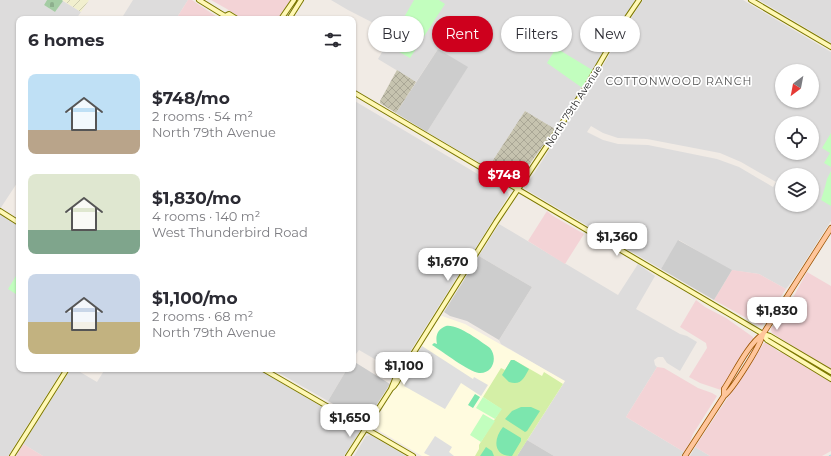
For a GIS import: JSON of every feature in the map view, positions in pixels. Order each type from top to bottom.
[{"type":"main road","points":[[685,456],[724,396],[724,389],[756,339],[763,334],[831,228]]},
{"type":"street","points":[[199,0],[224,16]]},
{"type":"street","points":[[283,16],[294,0]]},
{"type":"street","points":[[291,16],[301,0]]},
{"type":"street","name":"North 79th Avenue","points":[[348,456],[390,389],[400,378],[401,373],[518,190],[583,92],[638,0]]},
{"type":"street","points":[[751,0],[831,47]]},
{"type":"street","points":[[356,94],[763,334],[770,336],[831,372]]},
{"type":"street","points":[[0,211],[16,221]]},
{"type":"street","points":[[763,334],[767,340],[831,379]]},
{"type":"street","points":[[12,456],[65,372]]},
{"type":"street","points":[[268,372],[413,456]]},
{"type":"shaded area","points":[[0,0],[47,0],[44,5],[55,12],[63,1],[81,12],[78,16],[16,16],[16,185],[0,209]]},
{"type":"shaded area","points":[[62,0],[89,0],[81,12]]},
{"type":"shaded area","points":[[133,0],[188,0],[178,16],[123,16]]},
{"type":"shaded area","points":[[188,0],[192,0],[216,16],[178,16]]},
{"type":"shaded area","points":[[211,0],[291,0],[280,16],[238,16]]},
{"type":"shaded area","points":[[331,0],[636,0],[627,16],[580,16],[580,52],[605,52],[594,71],[555,129],[525,111],[488,168],[427,132],[467,68],[443,52],[493,52],[493,16],[432,16],[432,52],[436,52],[416,82],[378,59],[382,52],[424,52],[424,16],[368,16],[368,20]]},
{"type":"shaded area","points":[[643,0],[743,0],[831,52],[831,221],[786,289],[759,274],[730,270],[679,240],[661,269],[525,189],[611,52],[640,52],[640,16],[632,16]]},
{"type":"shaded area","points":[[759,0],[831,0],[831,43]]},
{"type":"shaded area","points":[[436,52],[443,52],[468,67],[427,132],[396,113]]},
{"type":"shaded area","points":[[397,70],[416,82],[396,113],[380,103],[380,101]]},
{"type":"shaded area","points":[[356,102],[508,192],[509,195],[397,372],[359,350],[356,354]]},
{"type":"shaded area","points":[[525,111],[555,129],[518,180],[513,183],[488,168]]},
{"type":"shaded area","points":[[547,211],[584,234],[565,264],[528,241]]},
{"type":"shaded area","points":[[0,213],[16,222],[16,372],[61,372],[8,456],[0,456]]},
{"type":"shaded area","points":[[499,224],[618,295],[638,264],[655,276],[636,309],[697,342],[680,371],[667,363],[663,357],[658,357],[654,360],[657,367],[626,417],[684,452],[681,456],[554,456],[527,440],[564,381],[501,344],[499,340],[532,287],[479,256]]},
{"type":"shaded area","points":[[678,240],[732,270],[714,300],[661,269]]},
{"type":"shaded area","points":[[479,256],[532,287],[499,340],[467,321],[450,316],[444,312]]},
{"type":"shaded area","points":[[732,270],[759,274],[786,289],[762,325],[759,325],[714,300]]},
{"type":"shaded area","points":[[807,272],[831,286],[831,370],[772,333],[771,330],[790,303]]},
{"type":"shaded area","points":[[696,300],[705,307],[726,318],[753,337],[721,390],[700,383],[689,377],[707,348],[706,343],[680,327]]},
{"type":"shaded area","points":[[442,316],[465,324],[565,381],[517,456],[422,456],[373,427],[372,425]]},
{"type":"shaded area","points":[[764,343],[768,343],[779,352],[783,352],[831,381],[831,451],[822,456],[710,456],[695,447]]},
{"type":"shaded area","points":[[422,346],[473,379],[474,377],[488,385],[481,396],[461,383],[445,409],[404,386],[407,379],[403,376]]},
{"type":"shaded area","points":[[356,363],[390,384],[366,421],[362,421],[328,401],[345,372],[356,372]]},
{"type":"shaded area","points":[[657,367],[664,368],[698,388],[717,396],[693,434],[684,452],[626,417]]},
{"type":"shaded area","points":[[69,372],[80,372],[97,382],[103,372],[263,372],[361,430],[344,456],[43,456],[23,444]]},
{"type":"shaded area","points":[[277,372],[345,372],[328,401]]},
{"type":"shaded area","points":[[371,435],[406,456],[354,456],[366,436]]},
{"type":"shaded area","points":[[435,436],[452,447],[449,452],[454,456],[430,456],[424,453]]},
{"type":"shaded area","points":[[527,440],[554,456],[517,456]]},
{"type":"shaded area","points":[[23,444],[43,456],[16,456]]},
{"type":"shaded area","points":[[695,447],[710,456],[690,456]]},
{"type":"green space","points":[[47,0],[63,1],[55,12],[44,5]]},
{"type":"green space","points":[[414,0],[439,0],[445,4],[437,16],[432,16],[432,24],[424,36],[424,16],[405,16]]},
{"type":"green space","points":[[399,52],[414,52],[410,58]]},
{"type":"green space","points":[[554,52],[563,52],[594,71],[584,86],[581,87],[547,63]]},
{"type":"green space","points":[[831,133],[831,167],[824,163],[830,153],[822,148]]},
{"type":"green space","points":[[831,171],[831,206],[821,200]]},
{"type":"green space","points":[[16,276],[16,294],[8,289]]},
{"type":"green space","points":[[446,326],[463,330],[490,348],[494,356],[494,361],[493,365],[488,371],[484,373],[475,372],[432,345],[434,343],[437,344],[436,338],[438,333]]},
{"type":"green space","points":[[511,360],[514,360],[542,376],[544,372],[563,384],[517,456],[475,456],[479,449],[479,445],[501,409],[483,397],[501,368],[505,370]]},
{"type":"green space","points":[[511,360],[514,360],[529,369],[522,380],[516,383],[509,382],[502,375]]},
{"type":"green space","points":[[475,394],[480,397],[473,408],[468,405]]},
{"type":"green space","points":[[483,397],[502,409],[495,419],[476,408]]},
{"type":"green space","points":[[521,407],[531,407],[540,411],[525,432],[505,419],[512,411]]},
{"type":"green space","points":[[483,414],[495,421],[481,442],[470,435]]},
{"type":"green space","points":[[503,427],[521,438],[521,441],[512,456],[501,453],[498,450],[496,441]]},
{"type":"green space","points":[[486,447],[492,451],[494,456],[480,456]]},
{"type":"district","name":"COTTONWOOD RANCH","points":[[679,81]]}]
